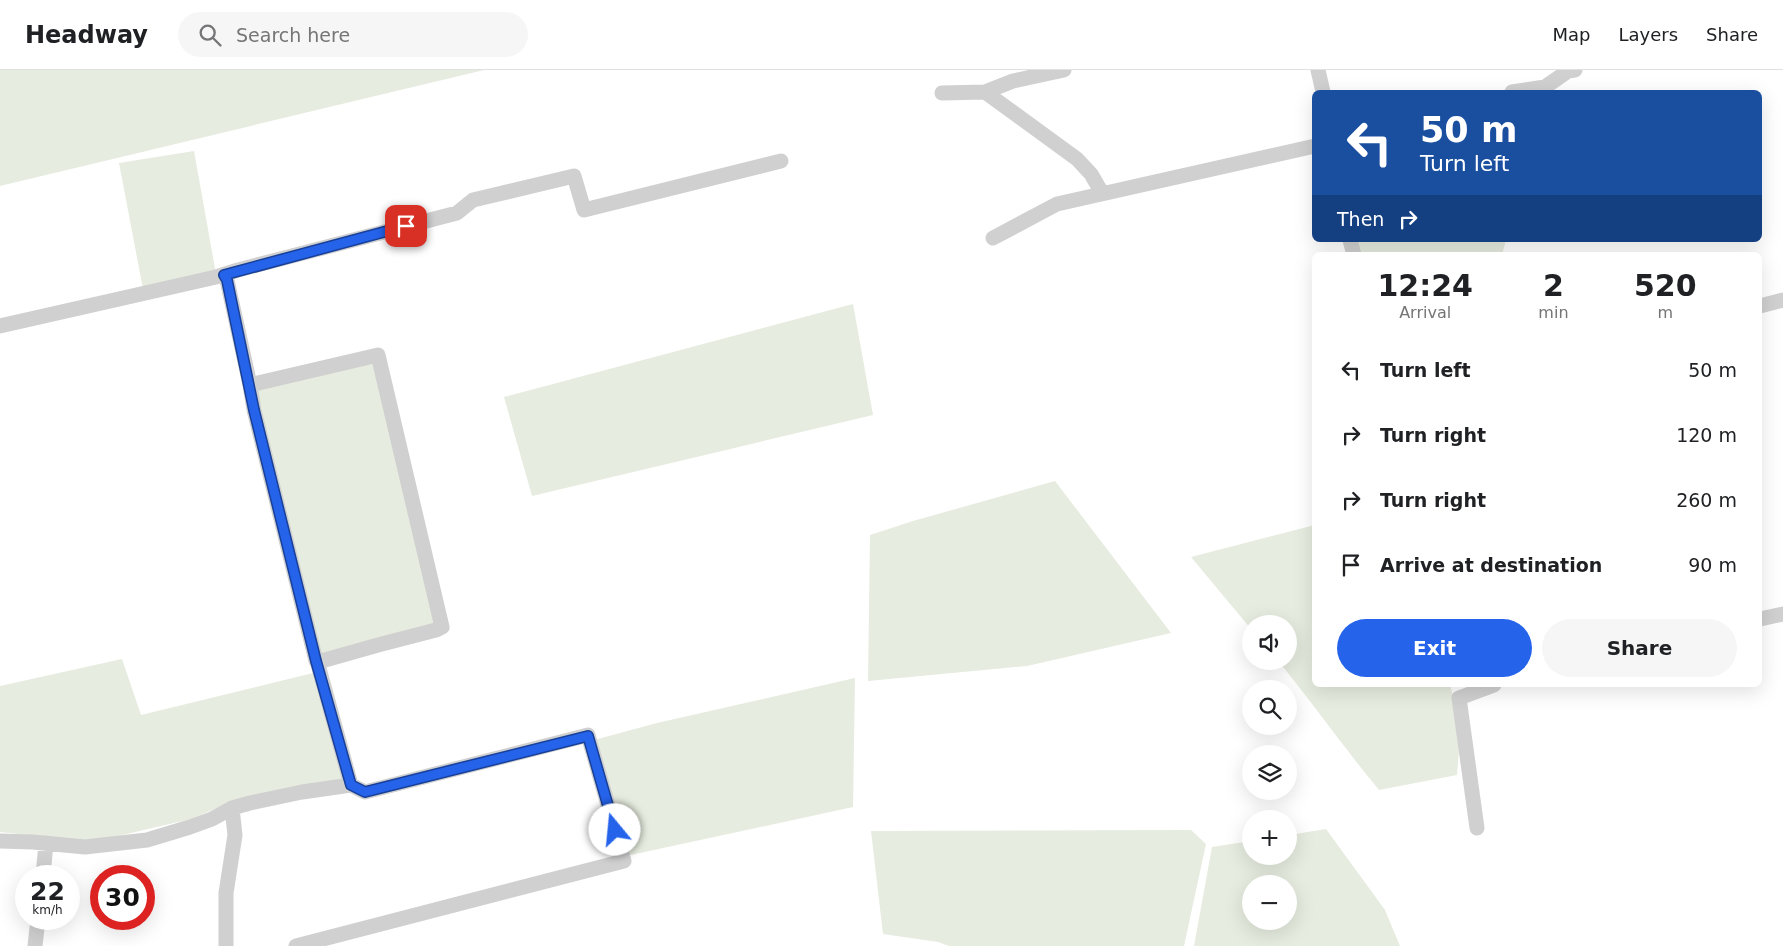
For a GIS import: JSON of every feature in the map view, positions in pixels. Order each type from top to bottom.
[{"type":"street","points":[[942,92],[985,92],[1013,81],[1064,70]]},
{"type":"street","points":[[1318,70],[1323,90]]},
{"type":"street","points":[[1525,90],[1545,87],[1568,71],[1575,70]]},
{"type":"street","points":[[985,92],[1077,159],[1091,174],[1102,193]]},
{"type":"street","points":[[993,238],[1057,204],[1312,147]]},
{"type":"street","points":[[0,326],[224,275],[457,213],[473,200],[574,176],[584,210],[781,161]]},
{"type":"street","points":[[224,275],[227,280],[254,410],[317,661],[351,785]]},
{"type":"street","points":[[1762,305],[1783,300]]},
{"type":"street","points":[[250,386],[378,355],[404,461],[442,627],[317,661]]},
{"type":"street","points":[[1762,619],[1783,614]]},
{"type":"street","points":[[1477,828],[1459,698],[1489,687]]},
{"type":"street","points":[[0,841],[85,847],[147,840],[212,819],[232,808],[302,792],[351,785],[365,792],[588,736],[624,861],[296,946]]},
{"type":"street","points":[[226,946],[226,893],[234,835],[232,808]]},
{"type":"street","points":[[44,865],[46,843]]},
{"type":"street","points":[[36,946],[37,930]]},
{"type":"shaded area","points":[[0,70],[484,70],[0,186]]},
{"type":"shaded area","points":[[194,151],[216,274],[143,289],[119,163]]},
{"type":"shaded area","points":[[1358,242],[1505,242],[1503,252],[1360,252]]},
{"type":"shaded area","points":[[853,304],[873,415],[532,496],[504,397]]},
{"type":"shaded area","points":[[374,358],[438,625],[318,655],[252,389]]},
{"type":"shaded area","points":[[1055,481],[1171,633],[1027,666],[868,681],[870,535]]},
{"type":"shaded area","points":[[1312,526],[1312,687],[1451,687],[1460,738],[1457,775],[1379,790],[1297,684],[1297,680],[1293,680],[1285,670],[1297,670],[1297,615],[1242,615],[1242,618],[1191,557]]},
{"type":"shaded area","points":[[122,659],[141,715],[313,673],[342,779],[222,806],[191,819],[92,842],[0,832],[0,686]]},
{"type":"shaded area","points":[[855,678],[853,807],[626,856],[594,740],[657,723]]},
{"type":"shaded area","points":[[1326,829],[1385,910],[1400,946],[1194,946],[1212,847],[1242,842],[1242,865],[1297,865],[1297,834]]},
{"type":"shaded area","points":[[1191,830],[1206,844],[1184,946],[949,946],[938,942],[883,934],[871,831]]},
{"type":"route","points":[[406,226],[224,275],[227,280],[240,338],[254,410],[316,661],[351,785],[365,792],[556,742],[588,736],[615,830]]}]
